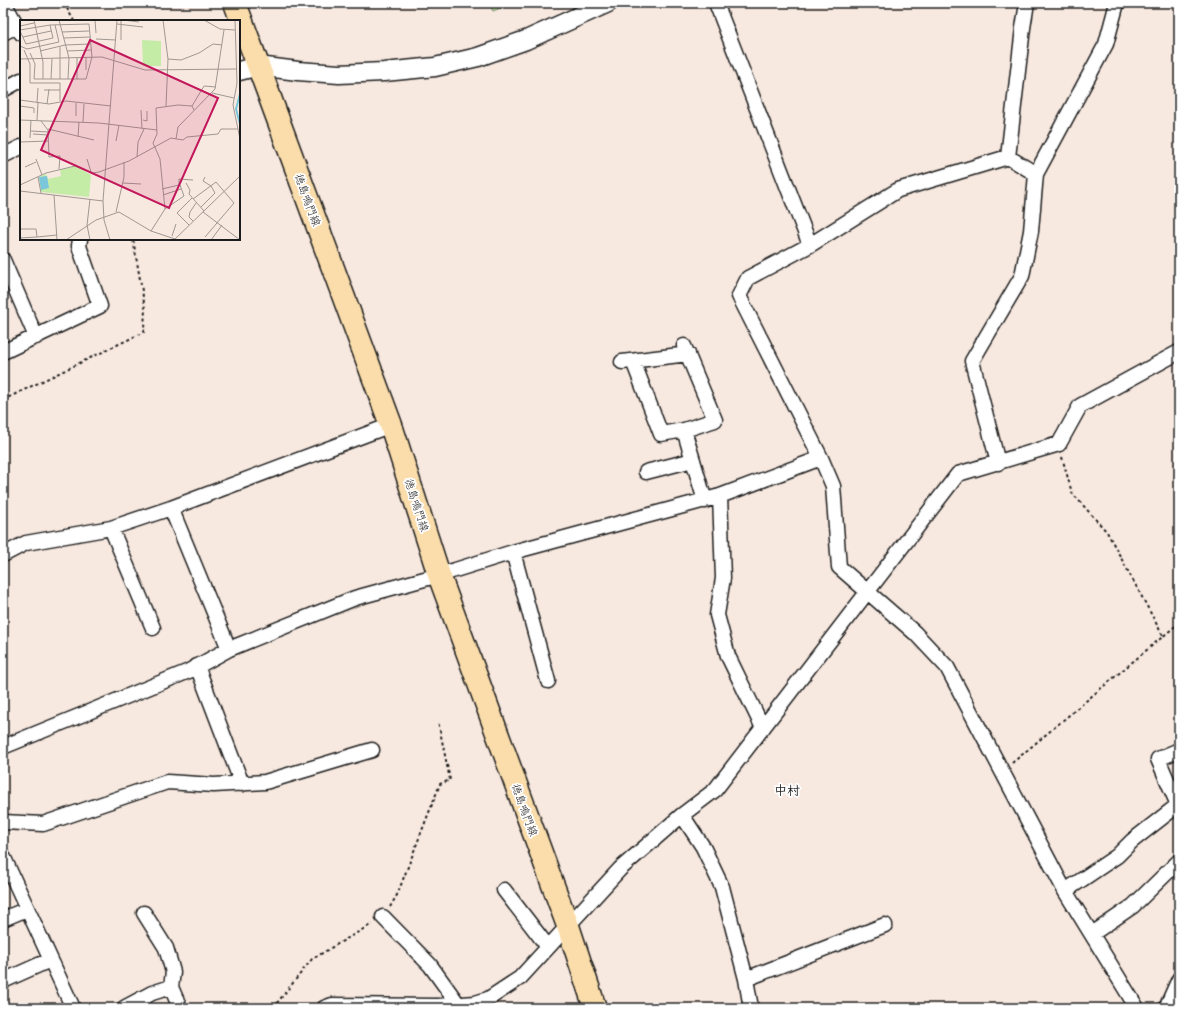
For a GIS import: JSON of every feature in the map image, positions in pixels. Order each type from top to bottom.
[{"type":"main road","name":"徳島鳴門線","points":[[235,3],[239,20]]},
{"type":"main road","name":"徳島鳴門線","points":[[240,26],[249,68],[391,425],[439,574],[568,926],[595,1008]]},
{"type":"street","points":[[3,33],[19,30],[4,3]]},
{"type":"street","points":[[249,68],[339,74],[384,72],[435,67],[478,57],[526,40],[608,3]]},
{"type":"street","points":[[716,3],[810,245]]},
{"type":"street","points":[[1008,157],[1027,3]]},
{"type":"street","points":[[998,463],[972,361],[1022,276],[1031,231],[1036,174],[1106,44],[1117,3]]},
{"type":"street","points":[[3,90],[20,81]]},
{"type":"street","points":[[3,156],[20,148]]},
{"type":"street","points":[[1036,174],[1008,157],[898,190],[810,245],[748,278],[739,296],[821,458],[833,486],[839,567],[915,633],[947,667],[1065,891],[1137,1008]]},
{"type":"street","points":[[3,352],[100,306],[78,241]]},
{"type":"street","points":[[3,260],[36,337]]},
{"type":"street","points":[[686,350],[715,420],[684,430],[662,434],[628,361],[686,350]]},
{"type":"street","points":[[324,1008],[332,1005],[438,1006],[475,1003],[488,999],[520,978],[620,869],[682,815],[715,790],[958,474],[1059,444],[1080,406],[1179,352]]},
{"type":"street","points":[[3,555],[26,543],[111,528],[171,508],[391,425]]},
{"type":"street","points":[[684,430],[705,501]]},
{"type":"street","points":[[3,747],[197,666],[229,649],[355,598],[514,552],[705,501],[821,458]]},
{"type":"street","points":[[646,472],[693,460]]},
{"type":"street","points":[[720,496],[723,578],[717,615],[728,656],[763,728]]},
{"type":"street","points":[[171,508],[229,649]]},
{"type":"street","points":[[111,528],[153,628]]},
{"type":"street","points":[[514,552],[548,682]]},
{"type":"street","points":[[197,666],[242,784]]},
{"type":"street","points":[[3,822],[43,824],[167,782],[242,784],[264,782],[372,750]]},
{"type":"street","points":[[1065,891],[1117,856],[1132,841],[1178,805],[1158,759],[1179,750]]},
{"type":"street","points":[[682,815],[703,847],[722,887],[746,979],[751,1008]]},
{"type":"street","points":[[1092,934],[1133,906],[1179,861]]},
{"type":"street","points":[[4,863],[73,1008]]},
{"type":"street","points":[[504,890],[548,948]]},
{"type":"street","points":[[3,919],[27,909]]},
{"type":"street","points":[[144,913],[166,948],[174,972],[171,987],[180,1008]]},
{"type":"street","points":[[383,917],[430,965],[458,1004]]},
{"type":"street","points":[[746,979],[884,925]]},
{"type":"street","points":[[3,981],[50,960]]},
{"type":"street","points":[[1166,1008],[1179,979]]},
{"type":"street","points":[[124,1008],[152,993],[171,987]]},
{"type":"path","points":[[64,3],[73,20]]},
{"type":"path","points":[[3,400],[144,332],[145,308],[133,240]]},
{"type":"path","points":[[1059,444],[1072,493],[1107,532],[1163,636]]},
{"type":"path","points":[[1002,772],[1179,623]]},
{"type":"path","points":[[273,1008],[312,959],[383,917],[397,895],[440,784],[450,780],[438,721]]},
{"type":"green space","points":[[489,3],[512,3],[493,11]]},
{"type":"district","name":"中村","points":[[787,790]]}]
